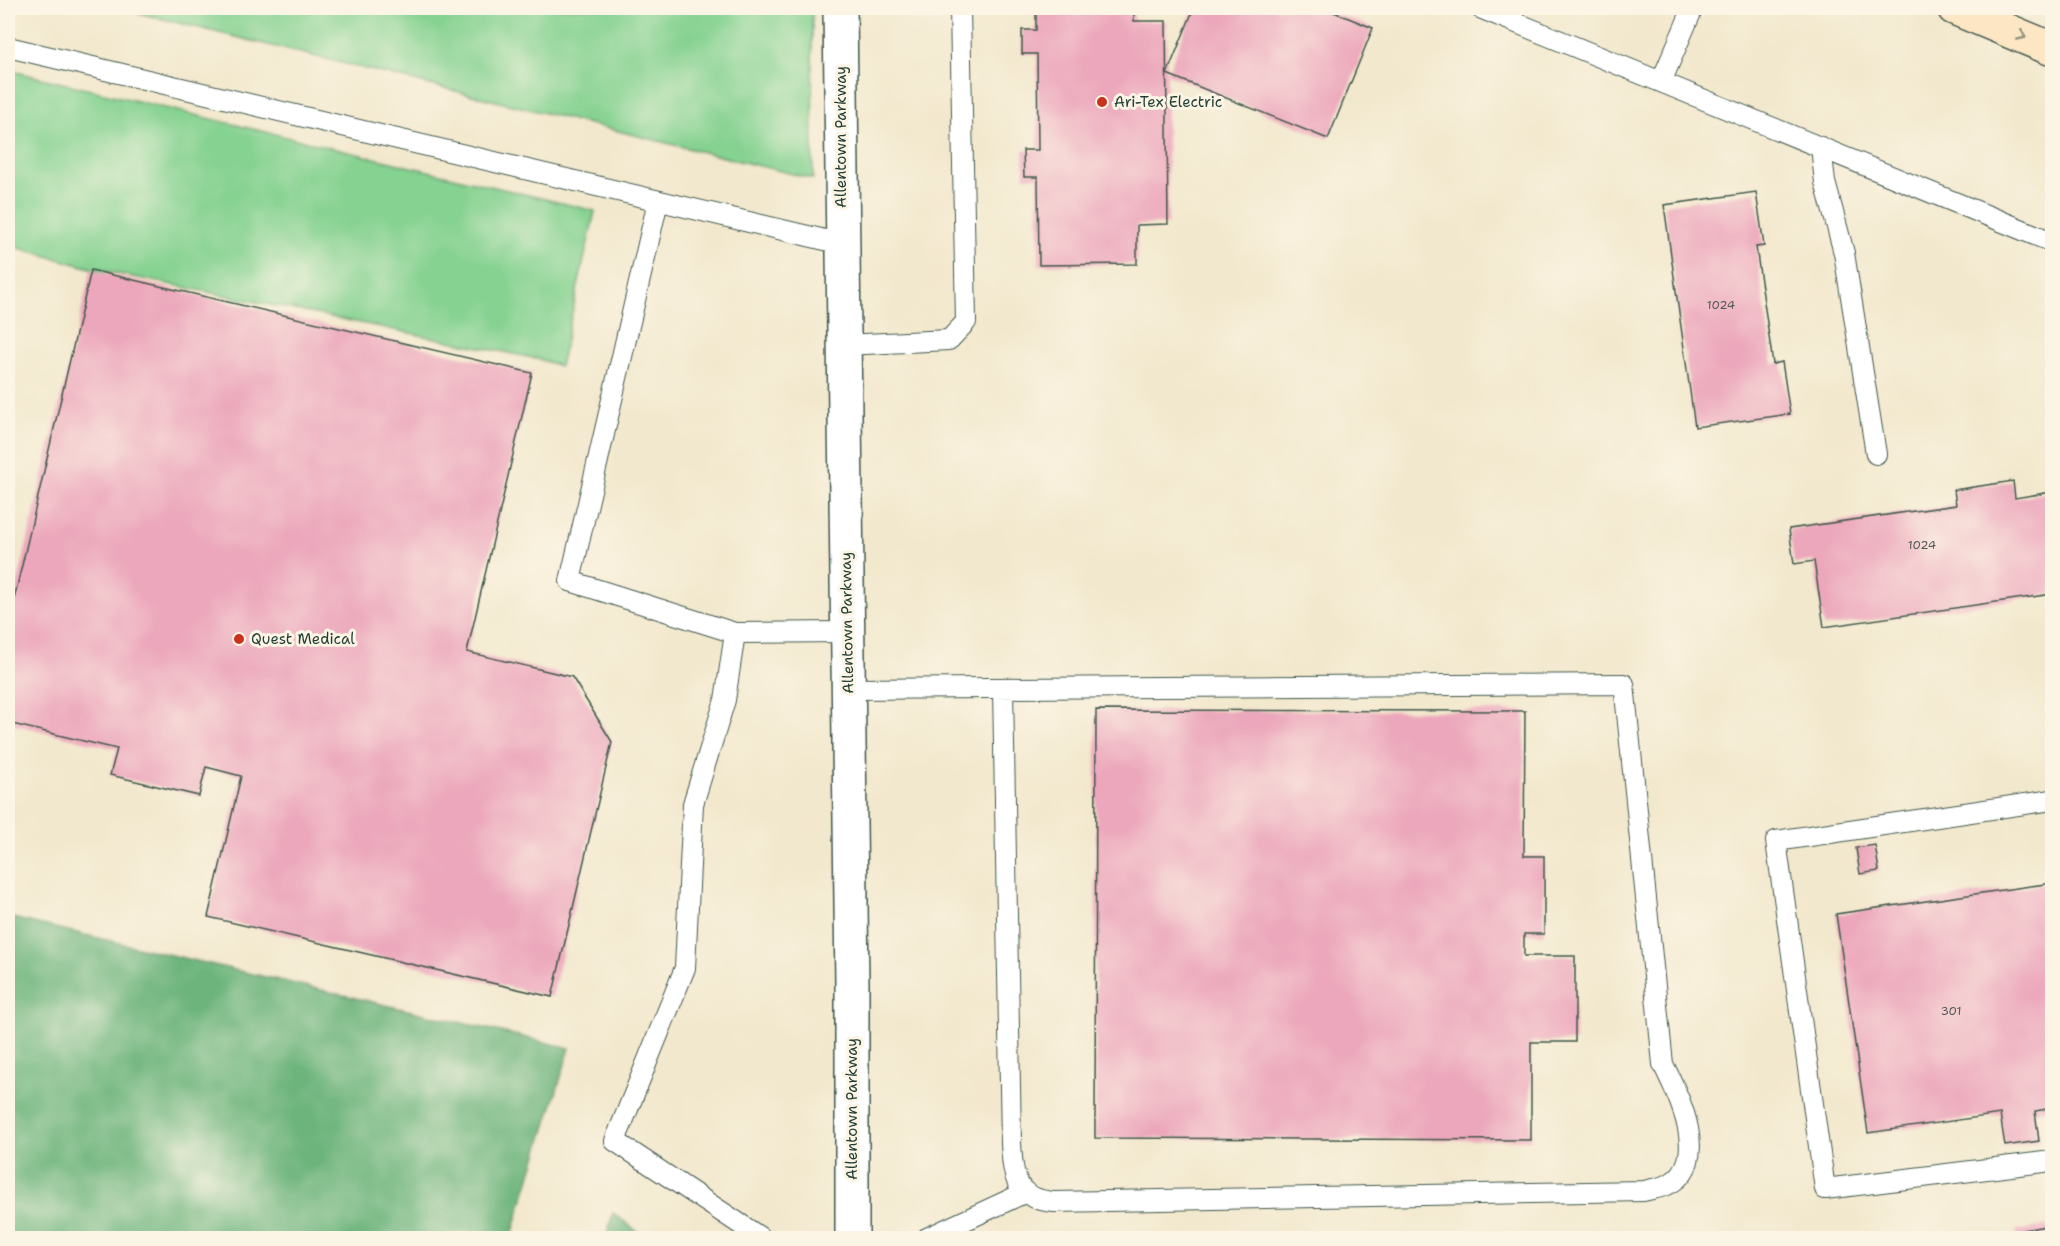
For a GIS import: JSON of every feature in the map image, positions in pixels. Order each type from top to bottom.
[{"type":"main road","points":[[1954,8],[2052,49]]},
{"type":"street","name":"Allentown Parkway","points":[[840,8],[852,1239]]},
{"type":"lane","points":[[843,345],[949,340],[966,322],[960,8]]},
{"type":"lane","points":[[1480,8],[2052,242]]},
{"type":"lane","points":[[1662,82],[1693,8]]},
{"type":"lane","points":[[8,46],[842,244]]},
{"type":"lane","points":[[1821,147],[1825,182],[1844,253],[1876,454]]},
{"type":"lane","points":[[658,201],[570,581],[735,633],[847,632]]},
{"type":"lane","points":[[735,633],[725,700],[693,804],[685,968],[615,1141],[761,1239]]},
{"type":"lane","points":[[848,689],[1002,688],[1624,684],[1664,1064],[1681,1100],[1691,1139],[1685,1167],[1668,1185],[1644,1191],[1054,1202],[1040,1201],[1024,1193],[1013,1171],[1011,1143],[1002,688]]},
{"type":"lane","points":[[2052,800],[1776,841],[1825,1189],[2052,1161]]},
{"type":"lane","points":[[927,1239],[1024,1193]]},
{"type":"green space","points":[[118,8],[812,8],[813,179]]},
{"type":"green space","points":[[8,70],[595,211],[560,366],[538,359],[94,269],[8,245]]},
{"type":"green space","points":[[8,917],[570,1048],[511,1238],[8,1238]]},
{"type":"green space","points":[[613,1213],[646,1238],[606,1238]]},
{"type":"building","name":"Ari-Tex Electric","points":[[1036,8],[1134,8],[1134,21],[1166,21],[1168,224],[1137,225],[1137,264],[1039,265],[1038,177],[1024,177],[1023,150],[1038,150],[1037,54],[1022,54],[1022,30],[1036,30]]},
{"type":"building","points":[[1194,8],[1324,8],[1373,28],[1328,139],[1167,74]]},
{"type":"building","points":[[1756,192],[1764,246],[1756,247],[1773,364],[1782,362],[1790,414],[1695,427],[1664,205]]},
{"type":"building","name":"Quest Medical","points":[[91,270],[532,373],[467,652],[572,677],[612,742],[552,997],[208,917],[241,776],[206,767],[199,796],[110,775],[117,749],[8,723],[8,625]]},
{"type":"building","points":[[2013,481],[2015,498],[2052,492],[2052,594],[1824,627],[1814,561],[1794,564],[1789,529],[1956,505],[1954,490]]},
{"type":"building","points":[[1096,710],[1525,711],[1524,856],[1544,856],[1544,934],[1524,934],[1524,956],[1575,956],[1575,1042],[1531,1042],[1531,1140],[1095,1138]]},
{"type":"building","points":[[1875,845],[1879,871],[1860,874],[1856,848]]},
{"type":"building","points":[[2052,883],[2052,1108],[2035,1111],[2039,1141],[2005,1146],[2000,1114],[1868,1133],[1836,914]]},
{"type":"building","points":[[2052,1225],[2052,1238],[2017,1238],[2016,1231]]},
{"type":"place","name":"Ari-Tex Electric","points":[[1102,102]]},
{"type":"place","name":"Quest Medical","points":[[239,639]]}]
